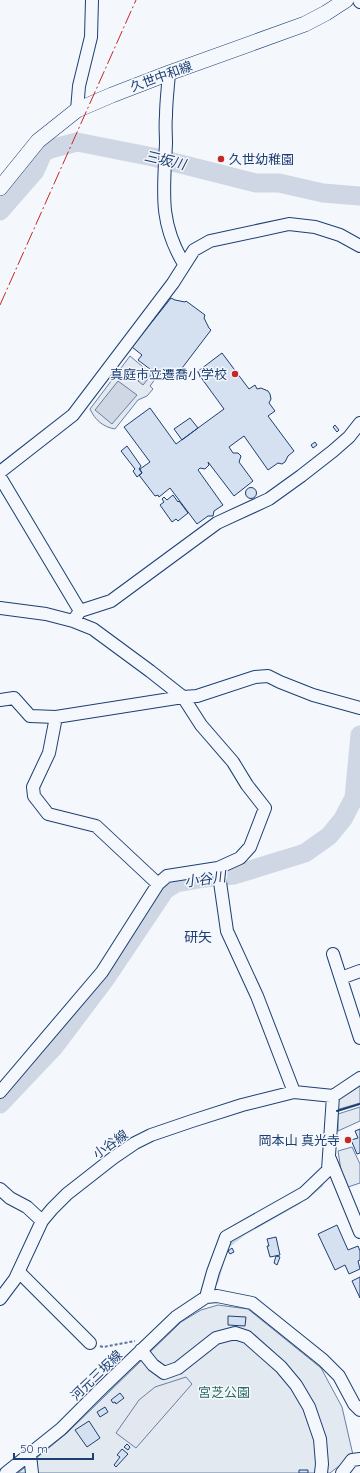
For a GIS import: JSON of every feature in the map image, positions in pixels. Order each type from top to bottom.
[{"type":"main road","name":"久世中和線","points":[[0,188],[38,141],[77,110],[169,73],[305,24],[346,0]]},
{"type":"street","points":[[77,110],[79,86],[91,37],[92,0]]},
{"type":"street","points":[[169,73],[163,196],[166,220],[175,250],[184,264]]},
{"type":"street","points":[[0,472],[73,415],[173,283],[194,250],[210,241],[289,224],[315,227],[340,235],[360,246]]},
{"type":"street","points":[[0,608],[46,614],[77,616],[111,601],[217,523],[269,499],[333,451],[349,437],[360,423]]},
{"type":"street","points":[[0,477],[77,616],[183,697],[201,726],[233,762],[247,785],[265,808],[250,847],[240,858],[218,868],[167,876],[158,884],[102,972],[0,1092]]},
{"type":"street","points":[[0,700],[14,698],[30,716],[56,717],[196,696],[255,678],[268,676],[313,695],[359,708]]},
{"type":"street","points":[[56,717],[49,753],[33,787],[34,796],[48,814],[96,826],[158,884]]},
{"type":"street","points":[[218,868],[227,931],[257,996],[294,1092]]},
{"type":"street","points":[[333,954],[357,1019],[360,1038]]},
{"type":"street","points":[[341,978],[360,971]]},
{"type":"street","points":[[360,1078],[333,1096],[328,1170],[304,1193],[226,1237],[212,1272],[206,1297],[217,1296],[252,1304],[323,1360],[339,1376],[354,1404],[360,1410]]},
{"type":"street","name":"小谷線","points":[[0,1299],[19,1272],[42,1221],[67,1194],[135,1143],[151,1135],[199,1118],[294,1092],[333,1096]]},
{"type":"street","points":[[329,1158],[360,1232]]},
{"type":"street","points":[[0,1189],[10,1198],[27,1207],[42,1221]]},
{"type":"street","points":[[19,1272],[90,1343]]},
{"type":"street","name":"河元三坂線","points":[[6,1473],[61,1429],[176,1317],[206,1297]]},
{"type":"street","points":[[141,1350],[153,1365],[164,1372],[178,1368],[216,1338],[235,1333],[247,1338],[281,1367],[296,1385],[309,1407],[320,1439],[322,1464],[321,1473]]},
{"type":"street","points":[[30,1455],[32,1473]]},
{"type":"street","points":[[342,1473],[352,1460],[360,1459]]},
{"type":"path","points":[[90,1343],[103,1347],[155,1337]]},
{"type":"green space","points":[[130,356],[156,378],[150,386],[153,389],[147,396],[138,400],[115,429],[107,427],[94,416],[90,409]]},
{"type":"green space","points":[[360,1081],[360,1103],[336,1110],[339,1096]]},
{"type":"green space","points":[[360,1107],[360,1121],[338,1131],[338,1114]]},
{"type":"green space","points":[[352,1147],[360,1164],[360,1183],[348,1187],[341,1170],[338,1151]]},
{"type":"green space","name":"宮芝公園","points":[[218,1305],[248,1309],[321,1368],[342,1407],[353,1455],[330,1473],[18,1473],[67,1433],[181,1322],[201,1310]]},
{"type":"shaded area","points":[[147,369],[152,374],[143,385],[138,381]]},
{"type":"shaded area","points":[[118,381],[137,395],[112,424],[95,410]]},
{"type":"shaded area","points":[[186,1377],[192,1384],[136,1448],[116,1433],[139,1400],[155,1387]]},
{"type":"building","points":[[171,298],[186,301],[205,315],[204,318],[211,330],[173,380],[162,372],[159,376],[138,360],[142,355],[132,347]]},
{"type":"building","points":[[222,353],[249,389],[255,385],[257,389],[261,388],[268,391],[271,399],[269,403],[275,411],[268,416],[294,451],[288,456],[285,462],[282,464],[278,463],[268,470],[244,436],[229,447],[233,453],[238,453],[241,456],[239,462],[253,481],[234,496],[208,462],[209,465],[205,469],[200,468],[198,470],[223,505],[214,511],[213,516],[208,516],[197,524],[170,488],[159,497],[158,495],[155,496],[139,475],[142,473],[140,469],[150,462],[124,427],[150,408],[176,444],[224,409],[197,372]]},
{"type":"building","points":[[190,418],[198,428],[182,440],[174,429]]},
{"type":"building","points":[[335,425],[339,430],[337,432],[333,427]]},
{"type":"building","points":[[315,442],[317,445],[313,448],[311,445]]},
{"type":"building","points":[[127,446],[141,466],[139,469],[142,473],[137,477],[133,471],[135,469],[121,451]]},
{"type":"building","points":[[249,488],[253,488],[255,489],[255,497],[249,498],[246,495],[246,491]]},
{"type":"building","points":[[173,495],[188,513],[178,521],[176,519],[172,522],[160,505],[164,502],[162,499],[164,497],[167,500]]},
{"type":"building","points":[[360,1129],[360,1153],[357,1154],[351,1140],[358,1138],[355,1131]]},
{"type":"building","points":[[337,1225],[348,1250],[358,1246],[360,1251],[360,1260],[358,1261],[360,1269],[349,1274],[345,1265],[335,1270],[318,1234]]},
{"type":"building","points":[[276,1237],[280,1255],[270,1257],[267,1239]]},
{"type":"building","points":[[232,1248],[234,1252],[230,1254],[228,1251]]},
{"type":"building","points":[[276,1256],[280,1257],[277,1265],[274,1263]]},
{"type":"building","points":[[360,1277],[360,1298],[352,1281]]},
{"type":"building","points":[[228,1316],[246,1317],[245,1326],[228,1325]]},
{"type":"building","points":[[120,1393],[124,1398],[116,1404],[115,1402],[113,1403],[111,1400]]},
{"type":"building","points":[[105,1407],[108,1412],[100,1417],[97,1412]]},
{"type":"building","points":[[89,1421],[100,1438],[87,1447],[75,1430]]},
{"type":"building","points":[[127,1444],[130,1447],[128,1450],[124,1447]]},
{"type":"building","points":[[122,1449],[128,1454],[116,1467],[114,1465],[120,1457],[117,1455]]},
{"type":"building","points":[[299,1470],[308,1470],[308,1473],[299,1473]]},
{"type":"waterway","name":"三坂川","points":[[0,211],[35,171],[43,153],[50,149],[77,142],[153,157],[256,183],[279,183],[323,193],[360,196]]},
{"type":"waterway","name":"小谷川","points":[[0,1104],[54,1047],[106,978],[165,890],[176,883],[234,875],[305,853],[329,836],[343,819],[354,798],[360,735]]},
{"type":"waterway","points":[[305,1199],[322,1185]]},
{"type":"waterway","points":[[227,1247],[244,1234],[299,1203]]},
{"type":"waterway","points":[[217,1282],[222,1264]]},
{"type":"wall","points":[[337,1111],[360,1104]]},
{"type":"power","points":[[0,305],[136,0]]},
{"type":"place","name":"久世幼稚園","points":[[221,159]]},
{"type":"place","name":"真庭市立遷喬小学校","points":[[235,374]]},
{"type":"place","name":"岡本山 真光寺","points":[[348,1140]]},
{"type":"district","name":"研矢","points":[[198,937]]}]
